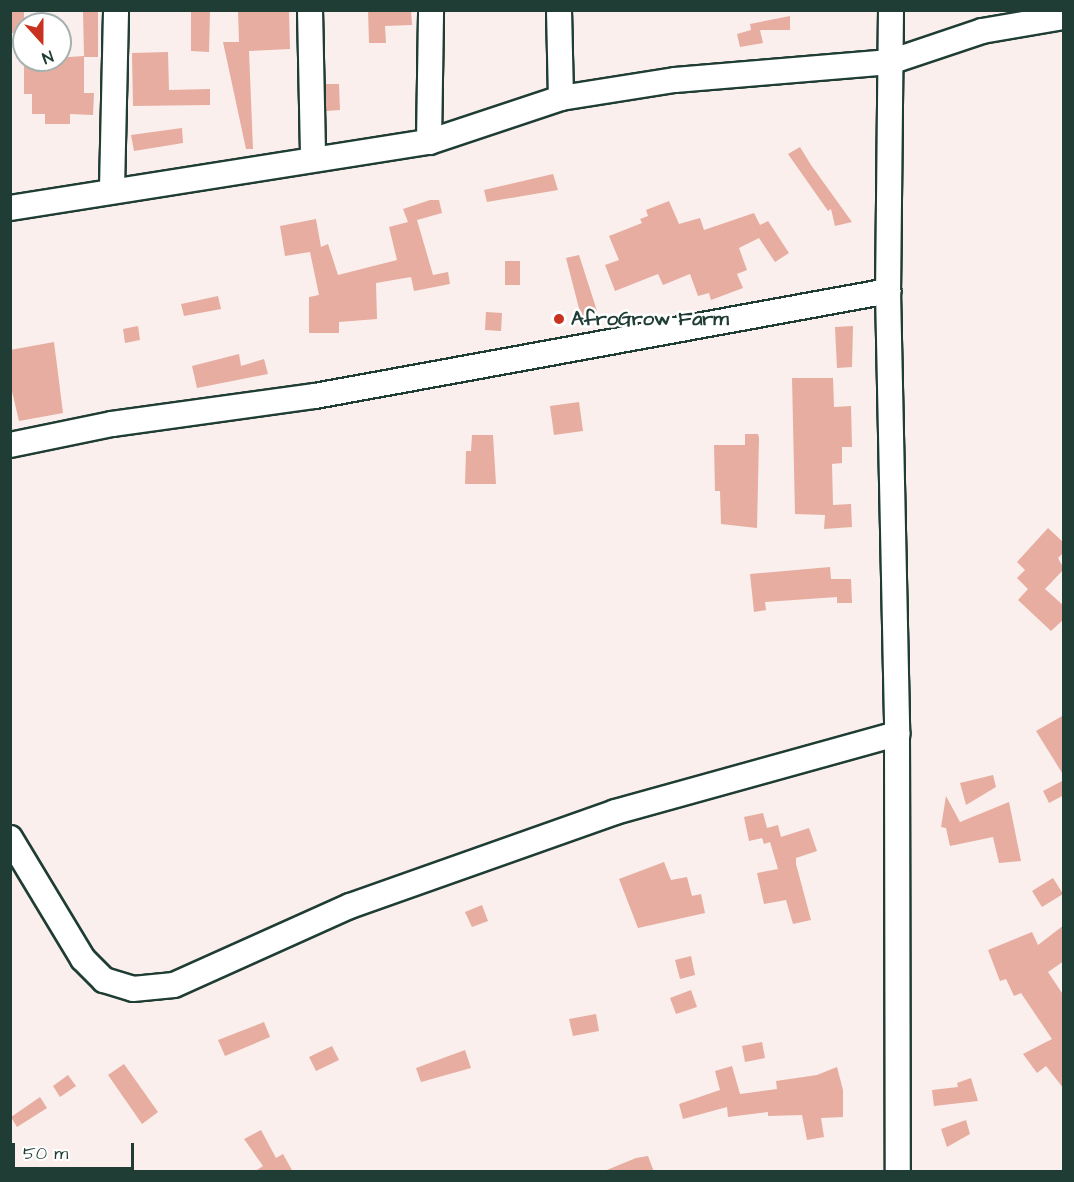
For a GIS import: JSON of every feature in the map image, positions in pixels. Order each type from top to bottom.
[{"type":"street","points":[[112,189],[116,10]]},
{"type":"street","points":[[310,10],[313,159]]},
{"type":"street","points":[[429,142],[431,10]]},
{"type":"street","points":[[559,10],[561,98]]},
{"type":"street","points":[[891,10],[888,291],[897,734],[898,1172]]},
{"type":"street","points":[[10,208],[112,189],[429,142],[561,98],[675,80],[890,62],[982,31],[1064,17]]},
{"type":"street","points":[[10,445],[112,424],[315,396],[888,291]]},
{"type":"street","points":[[10,838],[83,959],[104,980],[133,989],[174,985],[350,906],[615,812],[897,734]]},
{"type":"building","points":[[191,10],[210,10],[209,52],[191,51]]},
{"type":"building","points":[[238,10],[289,10],[290,49],[249,51],[253,149],[246,149],[223,42],[239,42]]},
{"type":"building","points":[[368,10],[411,10],[412,25],[385,26],[386,43],[369,43]]},
{"type":"building","points":[[98,11],[98,57],[84,57],[84,93],[94,93],[93,115],[70,114],[70,124],[45,124],[45,114],[32,114],[32,94],[24,94],[24,72],[72,72],[72,57],[84,56],[83,12]]},
{"type":"building","points":[[10,12],[12,12],[12,33],[10,33]]},
{"type":"building","points":[[790,16],[790,30],[760,30],[763,43],[740,47],[737,34],[751,30],[750,24]]},
{"type":"building","points":[[168,52],[169,90],[210,89],[210,105],[133,106],[132,53]]},
{"type":"building","points":[[326,84],[339,84],[340,110],[326,111]]},
{"type":"building","points":[[182,128],[183,143],[134,151],[131,135]]},
{"type":"building","points":[[800,147],[852,222],[835,226],[831,209],[828,211],[788,154]]},
{"type":"building","points":[[553,174],[558,190],[487,202],[484,190]]},
{"type":"building","points":[[430,200],[439,200],[442,213],[417,220],[433,275],[448,272],[450,284],[414,291],[411,277],[376,283],[377,319],[339,322],[339,333],[309,333],[309,297],[319,295],[310,252],[285,256],[280,226],[316,219],[321,247],[328,244],[338,275],[397,260],[389,227],[408,222],[403,209]]},
{"type":"building","points":[[669,201],[679,224],[700,218],[704,230],[754,213],[760,225],[768,221],[789,253],[775,262],[759,238],[739,248],[747,270],[737,274],[743,288],[711,300],[709,293],[698,296],[690,274],[663,285],[658,274],[615,291],[605,265],[619,260],[609,236],[642,223],[640,219],[648,216],[646,210]]},
{"type":"building","points":[[579,255],[597,311],[581,316],[566,258]]},
{"type":"building","points":[[505,261],[520,261],[520,285],[505,285]]},
{"type":"building","points":[[218,296],[221,309],[184,316],[181,304]]},
{"type":"building","points":[[486,312],[502,313],[501,331],[485,330]]},
{"type":"building","points":[[138,326],[140,340],[125,343],[123,329]]},
{"type":"building","points":[[853,326],[852,367],[837,368],[835,327]]},
{"type":"building","points":[[54,342],[63,413],[19,421],[10,383],[10,350]]},
{"type":"building","points":[[239,354],[241,366],[264,359],[268,374],[197,388],[192,366]]},
{"type":"building","points":[[792,378],[833,378],[834,407],[851,406],[852,447],[842,447],[842,463],[832,464],[833,505],[851,504],[852,527],[824,529],[825,515],[795,514]]},
{"type":"building","points":[[579,402],[583,431],[554,435],[550,406]]},
{"type":"building","points":[[745,434],[758,434],[759,438],[757,528],[721,524],[720,491],[715,491],[714,445],[745,445]]},
{"type":"building","points":[[472,435],[493,435],[496,484],[465,484],[466,451],[471,451]]},
{"type":"building","points":[[1048,528],[1064,543],[1064,552],[1058,558],[1064,569],[1045,589],[1064,606],[1064,619],[1051,631],[1018,600],[1028,589],[1017,578],[1025,570],[1017,562]]},
{"type":"building","points":[[830,567],[831,579],[851,579],[852,603],[837,603],[837,597],[765,602],[766,610],[754,612],[750,574]]},
{"type":"building","points":[[1064,715],[1064,776],[1036,731]]},
{"type":"building","points":[[993,775],[996,787],[966,805],[960,783]]},
{"type":"building","points":[[1064,780],[1064,795],[1049,803],[1043,791]]},
{"type":"building","points":[[946,796],[960,822],[1009,802],[1021,861],[999,863],[993,837],[950,846],[946,828],[941,827]]},
{"type":"building","points":[[763,813],[767,828],[778,825],[781,837],[809,828],[817,851],[796,858],[796,864],[811,920],[793,924],[786,900],[764,904],[757,873],[778,869],[770,842],[764,844],[762,838],[749,841],[744,817]]},
{"type":"building","points":[[664,862],[671,880],[687,877],[692,896],[701,894],[705,913],[638,928],[619,879]]},
{"type":"building","points":[[1053,878],[1063,894],[1042,907],[1032,891]]},
{"type":"building","points":[[482,905],[488,921],[472,927],[465,912]]},
{"type":"building","points":[[1064,925],[1064,961],[1048,972],[1064,996],[1064,1089],[1046,1066],[1037,1073],[1023,1054],[1052,1039],[1021,993],[1014,996],[1006,979],[1000,981],[988,950],[1032,932],[1038,945]]},
{"type":"building","points":[[691,956],[695,975],[680,979],[675,960]]},
{"type":"building","points":[[691,990],[697,1007],[676,1014],[670,998]]},
{"type":"building","points":[[596,1014],[599,1031],[573,1036],[569,1019]]},
{"type":"building","points":[[264,1022],[270,1037],[225,1056],[218,1040]]},
{"type":"building","points":[[762,1042],[765,1058],[745,1062],[742,1046]]},
{"type":"building","points":[[332,1046],[339,1060],[316,1071],[309,1057]]},
{"type":"building","points":[[465,1050],[471,1068],[421,1082],[416,1068]]},
{"type":"building","points":[[124,1064],[158,1112],[142,1124],[108,1075]]},
{"type":"building","points":[[732,1066],[740,1094],[777,1089],[776,1081],[817,1075],[837,1067],[843,1090],[843,1117],[821,1118],[824,1137],[807,1140],[802,1115],[768,1116],[768,1112],[728,1117],[727,1107],[683,1119],[679,1104],[720,1090],[715,1071]]},
{"type":"building","points":[[68,1075],[76,1086],[60,1097],[53,1086]]},
{"type":"building","points":[[971,1078],[978,1101],[934,1106],[932,1090],[958,1087],[957,1083]]},
{"type":"building","points":[[40,1097],[47,1108],[17,1127],[11,1117]]},
{"type":"building","points":[[966,1120],[970,1134],[947,1147],[941,1129]]},
{"type":"building","points":[[261,1130],[276,1158],[283,1154],[293,1172],[254,1172],[263,1166],[244,1139]]},
{"type":"building","points":[[648,1156],[654,1172],[602,1172],[636,1158]]},
{"type":"place","name":"AfroGrow Farm","points":[[559,319]]}]
